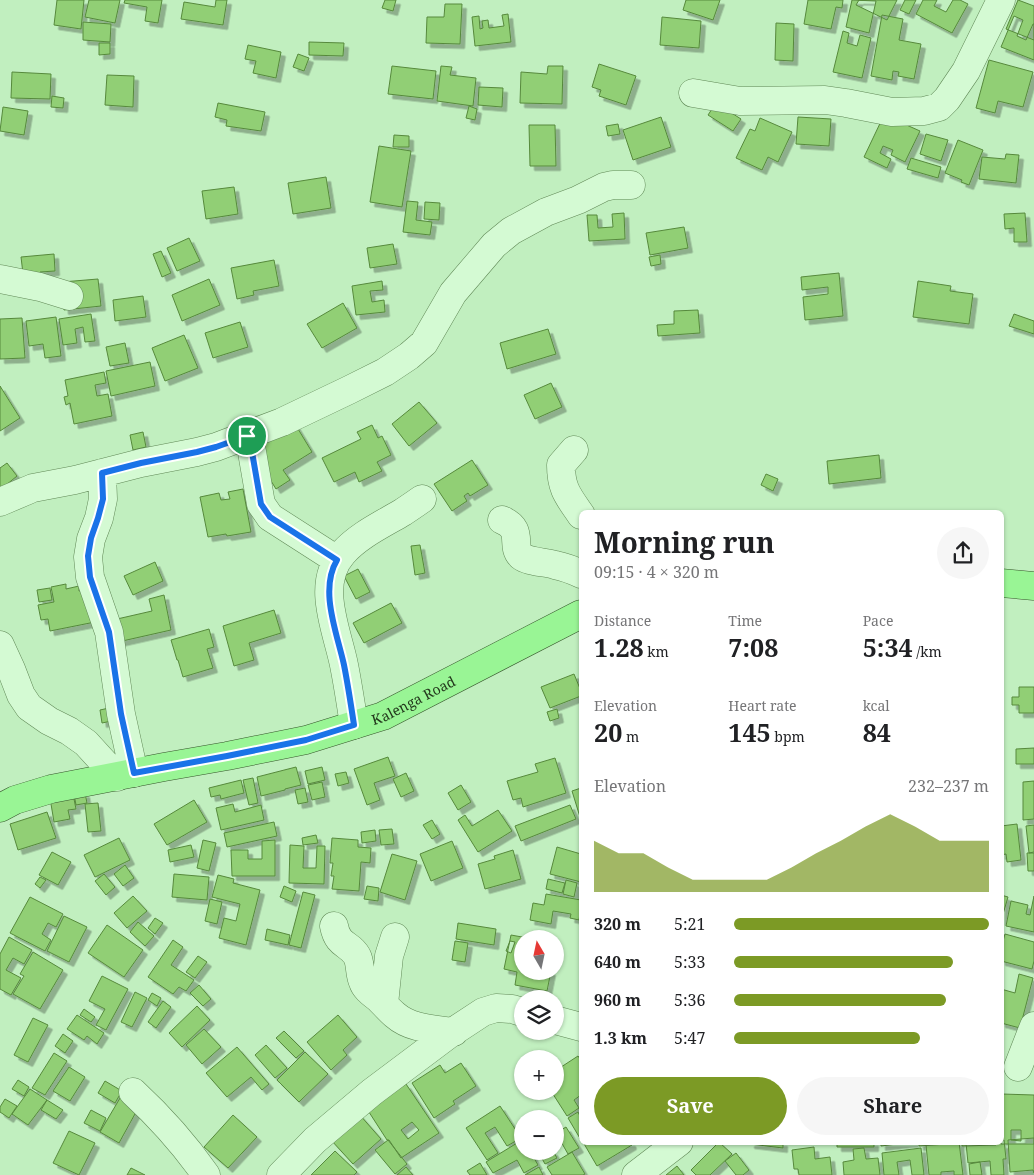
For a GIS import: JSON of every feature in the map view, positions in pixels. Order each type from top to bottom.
[{"type":"main road","points":[[1004,584],[1034,586]]},
{"type":"main road","name":"Kalenga Road","points":[[0,808],[15,800],[50,789],[306,740],[383,716],[579,615]]},
{"type":"street","points":[[693,93],[740,101],[825,100],[892,112],[924,111],[939,107],[948,99],[966,71],[1001,0]]},
{"type":"street","points":[[0,502],[33,488],[216,447],[282,422],[385,372],[424,343],[458,287],[494,245],[512,231],[546,212],[578,200],[604,187],[632,185]]},
{"type":"street","points":[[0,279],[40,286],[69,296]]},
{"type":"street","points":[[247,436],[252,452],[261,504],[270,517],[337,560]]},
{"type":"street","points":[[574,450],[561,465],[561,476],[565,490],[579,512]]},
{"type":"street","points":[[102,473],[103,499],[91,538],[88,556],[90,577],[109,632],[121,714],[125,775]]},
{"type":"street","points":[[354,725],[344,664],[329,594],[331,573],[337,560],[356,540],[422,499]]},
{"type":"street","points":[[502,520],[514,529],[519,553],[523,558],[553,564],[579,573]]},
{"type":"street","points":[[0,645],[12,669],[21,695],[29,707],[86,743],[125,775]]},
{"type":"street","points":[[334,926],[340,940],[356,954],[359,960],[362,982],[395,1015],[406,1022],[426,1028],[454,1032]]},
{"type":"street","points":[[384,1004],[389,956],[395,937]]},
{"type":"street","points":[[281,1175],[315,1140],[365,1098],[482,1012],[496,1008],[514,1010]]},
{"type":"street","points":[[564,1022],[579,1026]]},
{"type":"street","points":[[1018,1067],[1034,1026]]},
{"type":"street","points":[[133,1092],[175,1136],[196,1160],[206,1175]]},
{"type":"street","points":[[636,1175],[675,1145]]},
{"type":"building","points":[[57,0],[84,0],[81,29],[54,25]]},
{"type":"building","points":[[89,0],[120,0],[115,23],[85,17]]},
{"type":"building","points":[[125,0],[162,0],[158,23],[145,21],[147,7],[124,3]]},
{"type":"building","points":[[216,0],[227,0],[223,25],[181,19],[184,2],[215,7]]},
{"type":"building","points":[[385,0],[396,0],[393,11],[382,8]]},
{"type":"building","points":[[686,0],[720,0],[713,20],[683,10]]},
{"type":"building","points":[[808,0],[843,0],[842,8],[836,7],[831,29],[804,24]]},
{"type":"building","points":[[852,0],[876,1],[869,33],[846,27]]},
{"type":"building","points":[[859,0],[897,0],[887,20],[856,5]]},
{"type":"building","points":[[905,0],[916,0],[909,14],[900,10]]},
{"type":"building","points":[[923,0],[937,0],[934,6],[946,12],[953,0],[960,0],[968,4],[952,33],[916,14]]},
{"type":"building","points":[[1018,0],[1034,6],[1034,40],[1006,29]]},
{"type":"building","points":[[445,4],[462,4],[460,44],[426,43],[427,17],[444,17]]},
{"type":"building","points":[[508,14],[511,42],[475,46],[472,17],[479,16],[480,29],[483,28],[482,21],[488,20],[489,28],[504,26],[502,15]]},
{"type":"building","points":[[882,15],[903,19],[899,40],[921,44],[914,79],[898,76],[899,72],[893,71],[892,80],[871,76]]},
{"type":"building","points":[[1014,16],[1023,20],[1017,36],[1026,40],[1034,24],[1034,60],[1001,47]]},
{"type":"building","points":[[662,17],[701,21],[699,48],[660,45]]},
{"type":"building","points":[[83,22],[111,24],[110,42],[83,40]]},
{"type":"building","points":[[776,23],[794,24],[793,61],[775,60]]},
{"type":"building","points":[[843,31],[849,33],[847,43],[857,46],[860,35],[871,38],[862,78],[833,72]]},
{"type":"building","points":[[309,42],[344,43],[343,56],[309,55]]},
{"type":"building","points":[[99,43],[110,43],[110,54],[99,55]]},
{"type":"building","points":[[248,45],[281,52],[276,78],[253,73],[256,61],[245,59]]},
{"type":"building","points":[[298,54],[309,58],[304,71],[293,67]]},
{"type":"building","points":[[989,60],[1033,72],[1023,107],[998,101],[995,113],[976,108]]},
{"type":"building","points":[[599,64],[636,76],[626,105],[599,96],[601,90],[592,87]]},
{"type":"building","points":[[392,66],[436,71],[433,99],[388,94]]},
{"type":"building","points":[[441,66],[452,67],[450,75],[476,78],[473,106],[437,101]]},
{"type":"building","points":[[548,66],[563,66],[562,104],[520,103],[521,72],[547,74]]},
{"type":"building","points":[[12,72],[51,74],[50,99],[11,98]]},
{"type":"building","points":[[107,75],[134,76],[133,107],[105,105]]},
{"type":"building","points":[[479,87],[503,88],[502,107],[478,105]]},
{"type":"building","points":[[52,96],[64,98],[63,108],[51,107]]},
{"type":"building","points":[[218,103],[265,112],[261,131],[226,126],[227,120],[215,117]]},
{"type":"building","points":[[716,103],[741,119],[733,131],[708,115]]},
{"type":"building","points":[[469,106],[477,109],[475,120],[466,118]]},
{"type":"building","points":[[3,107],[28,111],[24,135],[0,131]]},
{"type":"building","points":[[884,115],[920,131],[905,162],[891,155],[893,150],[883,146],[880,153],[891,159],[887,168],[864,157]]},
{"type":"building","points":[[661,117],[671,147],[633,160],[623,130]]},
{"type":"building","points":[[798,117],[831,119],[829,146],[796,144]]},
{"type":"building","points":[[760,118],[792,132],[778,162],[768,157],[762,170],[736,158],[750,129],[755,131]]},
{"type":"building","points":[[618,124],[620,134],[608,136],[606,126]]},
{"type":"building","points":[[529,125],[555,125],[556,166],[530,166]]},
{"type":"building","points":[[926,134],[948,140],[941,161],[920,154]]},
{"type":"building","points":[[394,135],[409,136],[409,147],[393,147]]},
{"type":"building","points":[[958,140],[983,150],[969,185],[945,173]]},
{"type":"building","points":[[379,146],[411,151],[402,207],[370,202]]},
{"type":"building","points":[[1006,154],[1019,155],[1016,183],[979,179],[982,157],[1005,159]]},
{"type":"building","points":[[911,158],[941,167],[938,178],[907,169]]},
{"type":"building","points":[[326,177],[331,208],[293,214],[288,183]]},
{"type":"building","points":[[234,187],[238,214],[206,219],[202,191]]},
{"type":"building","points":[[407,201],[418,202],[416,220],[432,222],[430,235],[403,232]]},
{"type":"building","points":[[425,202],[440,203],[439,220],[424,219]]},
{"type":"building","points":[[624,213],[625,239],[589,241],[587,215],[597,215],[598,228],[613,227],[612,214]]},
{"type":"building","points":[[1025,213],[1027,242],[1014,242],[1014,228],[1005,229],[1004,214]]},
{"type":"building","points":[[684,227],[688,248],[650,255],[646,233]]},
{"type":"building","points":[[189,238],[200,261],[177,271],[167,248]]},
{"type":"building","points":[[393,244],[397,264],[370,268],[367,248]]},
{"type":"building","points":[[161,251],[171,273],[162,277],[153,254]]},
{"type":"building","points":[[54,254],[55,271],[40,272],[41,280],[24,282],[21,257]]},
{"type":"building","points":[[660,255],[661,264],[651,266],[649,257]]},
{"type":"building","points":[[274,260],[279,286],[253,291],[254,295],[237,299],[231,268]]},
{"type":"building","points":[[839,273],[843,316],[805,320],[803,297],[828,294],[828,287],[802,290],[801,277]]},
{"type":"building","points":[[98,279],[101,306],[64,310],[62,282]]},
{"type":"building","points":[[209,279],[220,305],[182,321],[172,295]]},
{"type":"building","points":[[382,281],[383,290],[370,291],[372,302],[384,300],[385,312],[356,315],[352,286]]},
{"type":"building","points":[[918,281],[951,286],[950,291],[973,294],[969,324],[913,317]]},
{"type":"building","points":[[143,296],[146,317],[115,321],[113,300]]},
{"type":"building","points":[[343,303],[357,328],[322,348],[307,324]]},
{"type":"building","points":[[698,310],[700,333],[658,336],[657,325],[674,324],[674,311]]},
{"type":"building","points":[[91,314],[95,341],[85,342],[83,327],[75,329],[77,343],[63,345],[59,319]]},
{"type":"building","points":[[1014,314],[1034,321],[1034,334],[1009,326]]},
{"type":"building","points":[[56,317],[61,356],[45,358],[43,344],[29,346],[26,321]]},
{"type":"building","points":[[22,318],[25,358],[0,359],[0,319]]},
{"type":"building","points":[[240,322],[248,347],[213,358],[205,333]]},
{"type":"building","points":[[548,329],[556,354],[507,369],[500,343]]},
{"type":"building","points":[[184,335],[198,368],[165,381],[152,348]]},
{"type":"building","points":[[125,343],[129,363],[110,366],[106,347]]},
{"type":"building","points":[[150,362],[155,386],[111,396],[106,371]]},
{"type":"building","points":[[104,372],[106,383],[95,385],[97,396],[108,394],[112,416],[74,424],[70,403],[66,405],[64,397],[68,396],[65,380]]},
{"type":"building","points":[[551,383],[562,407],[535,419],[524,395]]},
{"type":"building","points":[[0,386],[20,418],[0,431]]},
{"type":"building","points":[[419,402],[437,423],[409,446],[392,424]]},
{"type":"building","points":[[292,419],[312,452],[283,470],[290,480],[276,489],[252,450]]},
{"type":"building","points":[[372,425],[378,438],[382,436],[391,455],[377,462],[382,471],[359,482],[355,472],[334,482],[322,458],[361,439],[357,432]]},
{"type":"building","points":[[143,432],[146,447],[133,450],[130,435]]},
{"type":"building","points":[[879,455],[881,478],[829,484],[827,461]]},
{"type":"building","points":[[472,460],[488,485],[470,496],[468,493],[464,496],[467,501],[452,511],[434,484]]},
{"type":"building","points":[[7,463],[17,476],[0,490],[0,468]]},
{"type":"building","points":[[766,474],[778,479],[773,491],[761,485]]},
{"type":"building","points":[[243,489],[251,532],[208,537],[200,497],[219,493],[221,500],[230,499],[228,492]]},
{"type":"building","points":[[420,545],[425,573],[415,575],[411,546]]},
{"type":"building","points":[[155,562],[163,581],[133,595],[124,576]]},
{"type":"building","points":[[358,569],[370,592],[356,599],[344,576]]},
{"type":"building","points":[[66,584],[66,589],[79,586],[79,591],[87,589],[95,622],[50,631],[48,619],[41,620],[38,605],[54,602],[51,587]]},
{"type":"building","points":[[50,588],[52,600],[39,602],[37,590]]},
{"type":"building","points":[[164,595],[171,630],[109,644],[104,622],[152,611],[149,599]]},
{"type":"building","points":[[391,603],[402,623],[364,643],[353,623]]},
{"type":"building","points":[[274,610],[281,633],[249,643],[254,660],[234,666],[223,626]]},
{"type":"building","points":[[209,629],[214,647],[207,649],[213,668],[183,677],[171,640]]},
{"type":"building","points":[[574,674],[579,686],[579,697],[550,708],[541,687]]},
{"type":"building","points":[[1019,687],[1034,687],[1034,713],[1019,713],[1019,705],[1012,705],[1012,697],[1019,697]]},
{"type":"building","points":[[118,706],[121,719],[102,723],[100,710]]},
{"type":"building","points":[[557,709],[559,718],[550,721],[547,712]]},
{"type":"building","points":[[1034,748],[1034,764],[1016,764],[1016,749]]},
{"type":"building","points":[[388,757],[395,776],[374,783],[380,800],[367,805],[354,769]]},
{"type":"building","points":[[555,758],[566,793],[523,807],[521,798],[513,800],[507,781],[538,772],[535,764]]},
{"type":"building","points":[[296,767],[301,785],[261,796],[257,777]]},
{"type":"building","points":[[322,767],[325,780],[308,784],[305,771]]},
{"type":"building","points":[[346,772],[349,783],[338,786],[335,774]]},
{"type":"building","points":[[406,773],[414,791],[401,797],[393,779]]},
{"type":"building","points":[[253,778],[258,803],[249,805],[243,780]]},
{"type":"building","points":[[241,780],[244,793],[221,799],[220,795],[211,797],[209,788]]},
{"type":"building","points":[[1034,781],[1034,819],[1023,820],[1023,782]]},
{"type":"building","points":[[322,782],[325,797],[312,800],[308,785]]},
{"type":"building","points":[[461,785],[471,802],[458,810],[448,793]]},
{"type":"building","points":[[305,788],[308,802],[298,804],[295,790]]},
{"type":"building","points":[[579,789],[579,814],[572,791]]},
{"type":"building","points":[[85,793],[87,803],[76,805],[74,794]]},
{"type":"building","points":[[73,794],[76,809],[68,810],[70,819],[54,822],[50,798]]},
{"type":"building","points":[[194,800],[207,822],[167,845],[154,824]]},
{"type":"building","points":[[98,803],[101,831],[88,832],[85,804]]},
{"type":"building","points":[[233,804],[235,812],[261,805],[264,820],[221,830],[216,808]]},
{"type":"building","points":[[570,805],[576,819],[521,841],[515,826]]},
{"type":"building","points":[[498,810],[512,831],[478,852],[458,820],[465,815],[472,826]]},
{"type":"building","points":[[47,812],[56,838],[18,850],[10,824]]},
{"type":"building","points":[[432,820],[440,834],[432,839],[423,825]]},
{"type":"building","points":[[274,822],[277,836],[227,847],[224,833]]},
{"type":"building","points":[[1017,824],[1021,860],[1007,862],[1006,854],[1004,854],[1004,826]]},
{"type":"building","points":[[1034,825],[1034,852],[1029,853],[1026,826]]},
{"type":"building","points":[[392,829],[394,844],[381,845],[379,830]]},
{"type":"building","points":[[375,830],[376,841],[362,843],[361,832]]},
{"type":"building","points":[[316,835],[318,843],[303,845],[302,838]]},
{"type":"building","points":[[119,838],[130,860],[95,877],[84,855]]},
{"type":"building","points":[[332,838],[358,840],[358,847],[371,848],[370,863],[361,862],[359,891],[332,889],[333,863],[330,863]]},
{"type":"building","points":[[203,840],[216,843],[209,871],[197,868]]},
{"type":"building","points":[[275,840],[275,876],[232,876],[231,850],[248,850],[248,859],[262,859],[262,841]]},
{"type":"building","points":[[452,841],[463,868],[431,881],[420,854]]},
{"type":"building","points":[[191,845],[194,857],[170,862],[168,850]]},
{"type":"building","points":[[290,845],[304,846],[303,868],[316,868],[317,846],[325,846],[324,884],[289,883]]},
{"type":"building","points":[[557,847],[579,853],[579,881],[550,874]]},
{"type":"building","points":[[513,850],[521,879],[485,889],[478,864],[495,859],[494,856]]},
{"type":"building","points":[[52,852],[71,862],[58,885],[39,875]]},
{"type":"building","points":[[1027,853],[1034,853],[1034,871],[1028,871]]},
{"type":"building","points":[[392,854],[417,861],[405,900],[380,892]]},
{"type":"building","points":[[125,865],[134,878],[123,886],[114,874]]},
{"type":"building","points":[[104,874],[115,887],[106,895],[95,881]]},
{"type":"building","points":[[174,874],[209,877],[207,900],[172,897]]},
{"type":"building","points":[[218,875],[234,879],[233,883],[260,890],[246,945],[219,938],[224,918],[236,921],[240,904],[212,897]]},
{"type":"building","points":[[40,877],[46,880],[40,888],[35,884]]},
{"type":"building","points":[[548,879],[565,883],[562,893],[546,889]]},
{"type":"building","points":[[566,880],[577,883],[574,897],[563,894]]},
{"type":"building","points":[[284,886],[296,891],[292,902],[280,897]]},
{"type":"building","points":[[367,886],[379,888],[378,901],[364,899]]},
{"type":"building","points":[[303,892],[315,895],[301,948],[289,945]]},
{"type":"building","points":[[546,894],[579,900],[579,920],[570,918],[571,914],[553,911],[551,924],[530,920],[533,903],[544,905]]},
{"type":"building","points":[[133,896],[147,911],[127,928],[114,913]]},
{"type":"building","points":[[1004,896],[1008,897],[1004,911]]},
{"type":"building","points":[[1034,896],[1034,932],[1006,926],[1011,901],[1028,905],[1026,914],[1030,915]]},
{"type":"building","points":[[30,897],[63,914],[56,927],[48,923],[42,934],[51,940],[45,951],[10,933]]},
{"type":"building","points":[[210,899],[222,902],[217,924],[205,921]]},
{"type":"building","points":[[64,916],[87,927],[69,962],[47,951]]},
{"type":"building","points":[[155,918],[163,923],[155,934],[148,928]]},
{"type":"building","points":[[138,922],[154,936],[145,946],[130,932]]},
{"type":"building","points":[[458,923],[496,929],[494,945],[456,939]]},
{"type":"building","points":[[107,925],[143,950],[124,977],[88,953]]},
{"type":"building","points":[[267,929],[290,935],[288,945],[265,940]]},
{"type":"building","points":[[1005,934],[1034,942],[1032,969],[1004,962]]},
{"type":"building","points":[[511,935],[514,936],[514,971],[504,969]]},
{"type":"building","points":[[9,937],[32,950],[24,964],[13,958],[6,970],[21,978],[11,995],[0,989],[0,954]]},
{"type":"building","points":[[173,940],[183,947],[171,965],[194,980],[186,991],[179,987],[173,994],[148,977]]},
{"type":"building","points":[[455,941],[468,943],[465,962],[452,960]]},
{"type":"building","points":[[510,941],[514,942],[511,953],[506,951]]},
{"type":"building","points":[[33,952],[63,970],[40,1009],[13,994],[24,976],[20,974]]},
{"type":"building","points":[[198,956],[207,962],[195,978],[186,972]]},
{"type":"building","points":[[1019,974],[1033,978],[1020,1028],[1004,1024],[1004,990],[1015,993]]},
{"type":"building","points":[[102,976],[128,989],[106,1030],[96,1025],[105,1009],[89,1001]]},
{"type":"building","points":[[516,980],[549,980],[547,990],[515,985]]},
{"type":"building","points":[[199,985],[211,999],[203,1006],[190,993]]},
{"type":"building","points":[[135,992],[147,998],[132,1027],[121,1022]]},
{"type":"building","points":[[152,993],[161,998],[157,1006],[148,1000]]},
{"type":"building","points":[[163,1001],[171,1007],[156,1028],[148,1022]]},
{"type":"building","points":[[197,1006],[210,1020],[182,1047],[169,1033]]},
{"type":"building","points":[[84,1009],[95,1017],[91,1022],[80,1015]]},
{"type":"building","points":[[77,1015],[104,1033],[97,1044],[87,1036],[84,1040],[67,1029]]},
{"type":"building","points":[[338,1015],[357,1037],[343,1050],[347,1055],[331,1070],[307,1042]]},
{"type":"building","points":[[33,1018],[48,1025],[28,1062],[14,1055]]},
{"type":"building","points":[[204,1029],[221,1047],[202,1064],[186,1045]]},
{"type":"building","points":[[284,1031],[304,1051],[296,1058],[276,1038]]},
{"type":"building","points":[[63,1034],[73,1041],[65,1053],[55,1046]]},
{"type":"building","points":[[266,1045],[287,1068],[275,1078],[255,1055]]},
{"type":"building","points":[[237,1047],[269,1084],[262,1090],[251,1077],[227,1097],[206,1073]]},
{"type":"building","points":[[305,1052],[328,1074],[299,1102],[277,1080]]},
{"type":"building","points":[[54,1053],[67,1061],[45,1095],[32,1088]]},
{"type":"building","points":[[578,1056],[579,1096],[574,1100],[579,1108],[567,1116],[557,1100],[564,1100],[564,1065]]},
{"type":"building","points":[[461,1063],[476,1086],[453,1101],[455,1104],[434,1118],[412,1083],[440,1065],[445,1073]]},
{"type":"building","points":[[69,1067],[85,1077],[70,1101],[53,1091]]},
{"type":"building","points":[[18,1080],[29,1087],[24,1096],[12,1089]]},
{"type":"building","points":[[105,1081],[122,1091],[115,1103],[98,1093]]},
{"type":"building","points":[[406,1084],[439,1133],[401,1158],[367,1109]],"holes":[[[412,1122],[419,1130],[408,1139],[401,1130]]]},
{"type":"building","points":[[30,1089],[47,1100],[28,1125],[12,1114]]},
{"type":"building","points":[[123,1093],[141,1103],[119,1143],[100,1132]]},
{"type":"building","points":[[1004,1094],[1034,1095],[1034,1144],[1004,1144]],"holes":[[[1011,1130],[1021,1130],[1021,1141],[1011,1140]]]},
{"type":"building","points":[[5,1099],[17,1106],[9,1118],[0,1112],[0,1107]]},
{"type":"building","points":[[47,1100],[63,1110],[56,1119],[41,1110]]},
{"type":"building","points":[[500,1106],[514,1127],[514,1142],[507,1146],[495,1127],[485,1133],[498,1153],[487,1160],[466,1128]]},
{"type":"building","points":[[91,1110],[106,1118],[100,1131],[84,1123]]},
{"type":"building","points":[[578,1112],[579,1137],[568,1118]]},
{"type":"building","points":[[359,1114],[381,1139],[353,1164],[331,1140]]},
{"type":"building","points":[[233,1115],[257,1137],[228,1168],[204,1147]]},
{"type":"building","points":[[566,1127],[579,1148],[568,1154],[564,1147],[564,1128]]},
{"type":"building","points":[[69,1131],[95,1143],[79,1175],[53,1163]]},
{"type":"building","points":[[1034,1138],[1034,1173],[1033,1170],[1010,1172],[1008,1140]]},
{"type":"building","points":[[388,1140],[407,1164],[395,1174],[375,1150]]},
{"type":"building","points":[[1004,1140],[1006,1159],[1003,1159],[1004,1175],[991,1175],[990,1161],[968,1163],[966,1145],[1004,1145]]},
{"type":"building","points":[[514,1145],[514,1160],[517,1160],[493,1173],[486,1162]]},
{"type":"building","points":[[585,1145],[632,1145],[597,1166]]},
{"type":"building","points":[[716,1145],[722,1145],[732,1154],[710,1175],[696,1175],[691,1170]]},
{"type":"building","points":[[758,1145],[783,1145],[783,1148]]},
{"type":"building","points":[[837,1145],[874,1145],[874,1147],[837,1147]]},
{"type":"building","points":[[926,1145],[959,1145],[963,1175],[954,1175],[954,1171],[941,1172],[941,1175],[929,1175]]},
{"type":"building","points":[[962,1145],[996,1145],[962,1146]]},
{"type":"building","points":[[814,1147],[815,1159],[830,1157],[832,1175],[799,1175],[798,1169],[794,1169],[792,1150]]},
{"type":"building","points":[[864,1148],[866,1159],[878,1158],[880,1175],[844,1175],[843,1162],[854,1160],[853,1149]]},
{"type":"building","points":[[921,1148],[924,1175],[912,1175],[910,1160],[897,1162],[899,1175],[884,1175],[882,1153]]},
{"type":"building","points":[[335,1151],[357,1172],[354,1175],[311,1175]]},
{"type":"building","points":[[572,1152],[585,1174],[552,1175],[547,1167],[559,1160],[564,1160],[564,1157]]},
{"type":"building","points":[[736,1153],[749,1170],[743,1175],[736,1175],[725,1161]]},
{"type":"building","points":[[517,1160],[535,1160],[538,1165],[524,1173]]},
{"type":"building","points":[[543,1160],[553,1160],[545,1164]]},
{"type":"building","points":[[980,1162],[982,1175],[970,1175],[969,1164]]},
{"type":"building","points":[[480,1163],[487,1175],[470,1175],[467,1171]]},
{"type":"building","points":[[677,1166],[684,1175],[666,1175]]},
{"type":"building","points":[[406,1167],[413,1175],[397,1175]]},
{"type":"building","points":[[539,1167],[543,1175],[525,1175]]},
{"type":"building","points":[[131,1168],[145,1175],[127,1175]]},
{"type":"route","points":[[247,436],[252,452],[261,504],[270,517],[337,560],[331,573],[329,594],[344,664],[354,725],[306,740],[134,773],[121,714],[109,632],[90,577],[88,556],[91,538],[103,499],[102,473],[197,452],[247,436]]}]
